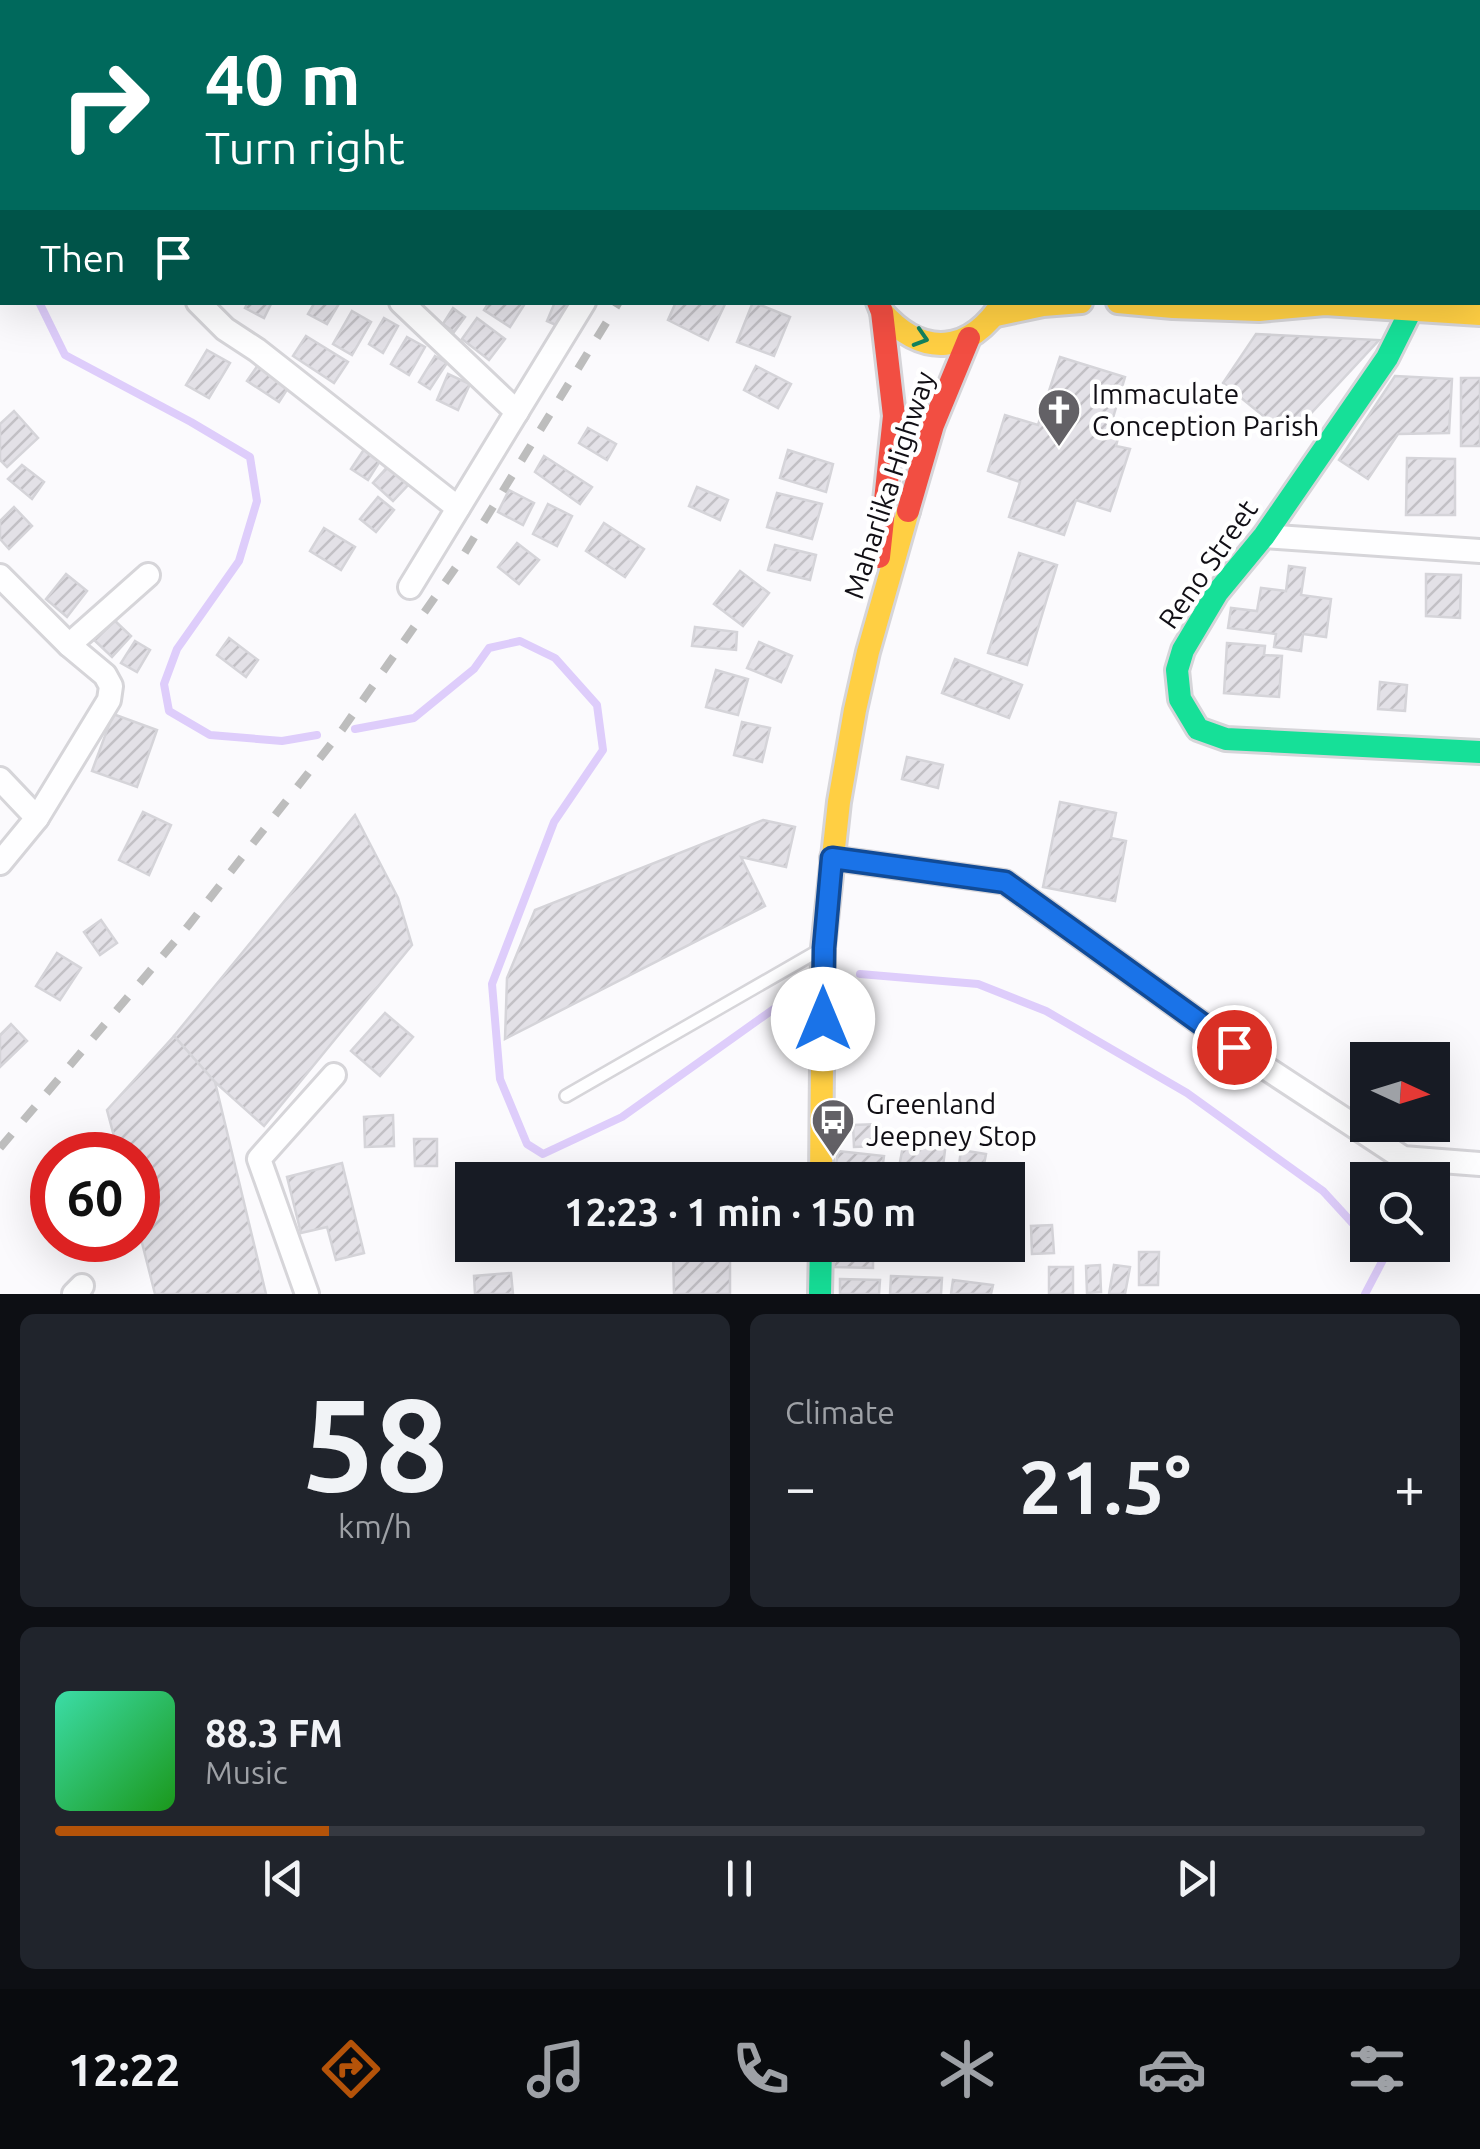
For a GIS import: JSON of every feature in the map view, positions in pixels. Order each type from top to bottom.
[{"type":"main road","points":[[880,307],[897,328],[913,338],[951,343],[984,328],[1000,309],[1043,305]]},
{"type":"main road","points":[[1152,305],[1259,310],[1304,305]]},
{"type":"main road","points":[[1383,305],[1480,314]]},
{"type":"main road","name":"Reno Street","points":[[1413,306],[1387,358],[1264,536],[1217,593],[1183,650],[1178,670],[1180,699],[1198,729],[1226,738],[1480,752]]},
{"type":"main road","name":"Maharlika Highway","points":[[868,652],[894,416],[880,307]]},
{"type":"main road","name":"Maharlika Highway","points":[[821,1162],[824,948],[838,802],[868,652],[934,425],[969,338]]},
{"type":"main road","points":[[820,1262],[820,1294]]},
{"type":"street","points":[[201,305],[225,329],[258,350],[458,508]]},
{"type":"street","points":[[404,305],[517,412]]},
{"type":"street","points":[[410,587],[582,305]]},
{"type":"street","points":[[1264,536],[1480,551]]},
{"type":"street","points":[[70,646],[148,575]]},
{"type":"street","points":[[0,576],[105,675],[111,686],[109,700],[38,818],[0,862]]},
{"type":"street","points":[[0,779],[38,818]]},
{"type":"street","points":[[832,858],[1005,882],[1234,1047],[1403,1158],[1480,1164]]},
{"type":"street","points":[[307,1294],[259,1159],[334,1075]]},
{"type":"lane","points":[[566,1096],[824,948]]},
{"type":"building","points":[[246,305],[270,305],[264,318],[245,308]]},
{"type":"building","points":[[313,305],[338,305],[327,324],[308,314]]},
{"type":"building","points":[[487,305],[524,305],[510,327],[484,310]]},
{"type":"building","points":[[554,305],[574,305],[563,328],[547,321]]},
{"type":"building","points":[[675,305],[725,305],[708,340],[668,320]]},
{"type":"building","points":[[752,305],[790,317],[774,356],[737,342]]},
{"type":"building","points":[[453,308],[465,317],[454,332],[443,324]]},
{"type":"building","points":[[352,311],[371,322],[352,355],[333,344]]},
{"type":"building","points":[[384,318],[398,326],[383,353],[369,344]]},
{"type":"building","points":[[477,318],[505,339],[489,360],[462,339]]},
{"type":"building","points":[[1256,334],[1379,340],[1289,437],[1223,383]]},
{"type":"building","points":[[306,336],[348,362],[334,383],[293,356]]},
{"type":"building","points":[[407,337],[425,347],[409,375],[391,364]]},
{"type":"building","points":[[207,350],[230,363],[209,398],[186,385]]},
{"type":"building","points":[[435,356],[447,363],[430,389],[419,382]]},
{"type":"building","name":"Immaculate Conception Parish","points":[[1060,357],[1125,377],[1110,428],[1118,438],[1116,446],[1130,449],[1110,511],[1076,500],[1064,535],[1009,517],[1020,482],[988,471],[1005,415],[1038,425]]},
{"type":"building","points":[[260,362],[292,382],[279,402],[247,381]]},
{"type":"building","points":[[756,366],[791,384],[778,408],[744,390]]},
{"type":"building","points":[[448,374],[470,384],[458,410],[437,400]]},
{"type":"building","points":[[1395,376],[1452,379],[1449,433],[1398,434],[1368,479],[1339,460]]},
{"type":"building","points":[[1461,378],[1480,378],[1480,446],[1461,446]]},
{"type":"building","points":[[14,411],[38,438],[7,467],[0,460],[0,424]]},
{"type":"building","points":[[588,428],[616,444],[607,460],[579,443]]},
{"type":"building","points":[[365,448],[382,458],[368,480],[351,469]]},
{"type":"building","points":[[788,450],[833,464],[826,492],[780,478]]},
{"type":"building","points":[[544,456],[592,487],[580,504],[535,472]]},
{"type":"building","points":[[1407,458],[1455,459],[1455,515],[1406,515]]},
{"type":"building","points":[[390,464],[410,483],[393,501],[373,483]]},
{"type":"building","points":[[22,465],[44,482],[32,499],[8,479]]},
{"type":"building","points":[[697,487],[728,500],[720,520],[689,506]]},
{"type":"building","points":[[509,490],[534,503],[523,525],[498,512]]},
{"type":"building","points":[[777,493],[822,504],[812,539],[767,527]]},
{"type":"building","points":[[378,497],[394,510],[376,532],[360,519]]},
{"type":"building","points":[[548,504],[572,516],[557,546],[533,534]]},
{"type":"building","points":[[14,507],[32,526],[9,549],[0,539],[0,521]]},
{"type":"building","points":[[604,523],[644,549],[625,577],[586,551]]},
{"type":"building","points":[[324,528],[355,547],[341,570],[310,551]]},
{"type":"building","points":[[517,543],[539,560],[519,584],[498,567]]},
{"type":"building","points":[[775,545],[816,555],[810,580],[768,570]]},
{"type":"building","points":[[1019,553],[1057,565],[1027,665],[988,653]]},
{"type":"building","points":[[1289,566],[1305,568],[1301,595],[1331,599],[1326,637],[1303,634],[1301,651],[1274,647],[1276,634],[1228,628],[1231,608],[1257,611],[1261,588],[1286,591]]},
{"type":"building","points":[[740,571],[769,593],[743,626],[714,604]]},
{"type":"building","points":[[66,574],[87,591],[67,617],[46,599]]},
{"type":"building","points":[[1426,574],[1461,575],[1460,618],[1426,616]]},
{"type":"building","points":[[113,619],[131,636],[112,657],[93,639]]},
{"type":"building","points":[[695,627],[737,632],[736,650],[692,646]]},
{"type":"building","points":[[229,638],[258,660],[246,677],[217,655]]},
{"type":"building","points":[[135,641],[150,650],[137,672],[121,663]]},
{"type":"building","points":[[759,642],[792,656],[781,682],[747,668]]},
{"type":"building","points":[[1227,643],[1265,646],[1264,655],[1282,656],[1279,697],[1224,693]]},
{"type":"building","points":[[955,659],[1022,685],[1009,718],[942,693]]},
{"type":"building","points":[[716,670],[748,679],[738,715],[706,707]]},
{"type":"building","points":[[1380,682],[1407,685],[1405,711],[1378,709]]},
{"type":"building","points":[[113,714],[157,730],[137,787],[92,771]]},
{"type":"building","points":[[742,722],[770,728],[762,762],[734,755]]},
{"type":"building","points":[[907,757],[943,765],[938,788],[902,779]]},
{"type":"building","points":[[1060,802],[1116,813],[1111,838],[1126,841],[1115,901],[1043,887]]},
{"type":"building","points":[[143,812],[171,825],[149,875],[119,860]]},
{"type":"building","points":[[355,815],[398,898],[412,945],[264,1126],[215,1082],[174,1036]]},
{"type":"building","points":[[763,820],[795,827],[786,867],[741,857],[765,906],[505,1039],[507,978],[535,910]]},
{"type":"building","points":[[101,920],[117,943],[100,955],[84,932]]},
{"type":"building","points":[[57,953],[81,968],[60,1000],[36,986]]},
{"type":"building","points":[[385,1013],[413,1037],[380,1076],[351,1051]]},
{"type":"building","points":[[11,1024],[27,1041],[0,1067],[0,1035]]},
{"type":"building","points":[[174,1036],[215,1082],[266,1294],[155,1294],[147,1262],[160,1262],[160,1132],[113,1132],[107,1110]]},
{"type":"building","points":[[393,1115],[394,1146],[365,1147],[364,1117]]},
{"type":"building","points":[[879,1124],[880,1146],[854,1147],[853,1125]]},
{"type":"building","points":[[905,1136],[946,1142],[944,1162],[900,1162]]},
{"type":"building","points":[[414,1139],[437,1139],[437,1166],[415,1166]]},
{"type":"building","points":[[961,1150],[986,1154],[984,1162],[959,1162]]},
{"type":"building","points":[[838,1151],[884,1156],[883,1162],[836,1162]]},
{"type":"building","points":[[342,1163],[364,1253],[336,1260],[327,1227],[301,1233],[287,1177]]},
{"type":"building","points":[[1052,1225],[1054,1253],[1032,1254],[1031,1226]]},
{"type":"building","points":[[1139,1252],[1159,1252],[1158,1285],[1139,1285]]},
{"type":"building","points":[[673,1262],[730,1262],[730,1294],[674,1294]]},
{"type":"building","points":[[834,1262],[873,1262],[873,1268],[834,1267]]},
{"type":"building","points":[[1100,1265],[1101,1292],[1087,1293],[1086,1266]]},
{"type":"building","points":[[1114,1265],[1130,1267],[1125,1294],[1109,1294]]},
{"type":"building","points":[[1049,1267],[1073,1267],[1073,1294],[1049,1294]]},
{"type":"building","points":[[511,1273],[513,1294],[475,1294],[474,1276]]},
{"type":"building","points":[[891,1276],[942,1278],[941,1294],[890,1294]]},
{"type":"building","points":[[840,1279],[880,1280],[879,1294],[840,1294]]},
{"type":"building","points":[[953,1280],[993,1285],[991,1294],[951,1294]]},
{"type":"waterway","points":[[40,305],[65,355],[250,457],[257,501],[239,561],[177,649],[164,684],[169,711],[210,735],[282,741],[317,735]]},
{"type":"waterway","points":[[355,729],[414,718],[474,669],[489,648],[520,641],[555,658],[597,705],[603,750],[554,822],[492,984],[500,1079],[527,1144],[543,1154],[622,1117],[785,1001]]},
{"type":"waterway","points":[[860,974],[978,984],[1046,1011],[1187,1093],[1323,1191],[1350,1220]]},
{"type":"waterway","points":[[1365,1294],[1382,1262]]},
{"type":"railway","points":[[0,1148],[188,926],[342,730],[456,567],[617,305]]},
{"type":"traffic: fast","points":[[1414,305],[1387,358],[1264,536],[1217,593],[1183,650],[1177,670],[1180,699],[1198,729],[1226,739],[1480,752]]},
{"type":"traffic: fast","points":[[820,1294],[821,1262]]},
{"type":"traffic: slow","points":[[882,312],[914,337],[945,344],[976,332],[1001,305]]},
{"type":"traffic: slow","points":[[996,315],[1043,305]]},
{"type":"traffic: slow","points":[[1151,305],[1259,310],[1314,305]]},
{"type":"traffic: slow","points":[[1340,305],[1480,314]]},
{"type":"traffic: slow","points":[[821,1162],[823,948],[839,802],[868,652],[908,511]]},
{"type":"traffic: jam","points":[[879,305],[894,416],[879,557]]},
{"type":"traffic: jam","points":[[908,511],[933,425],[969,338]]},
{"type":"place","name":"Immaculate Conception Parish","points":[[1059,448]]},
{"type":"place","name":"Greenland Jeepney Stop","points":[[833,1158]]},
{"type":"route","points":[[823,1019],[832,858],[1005,882],[1234,1047]]}]
